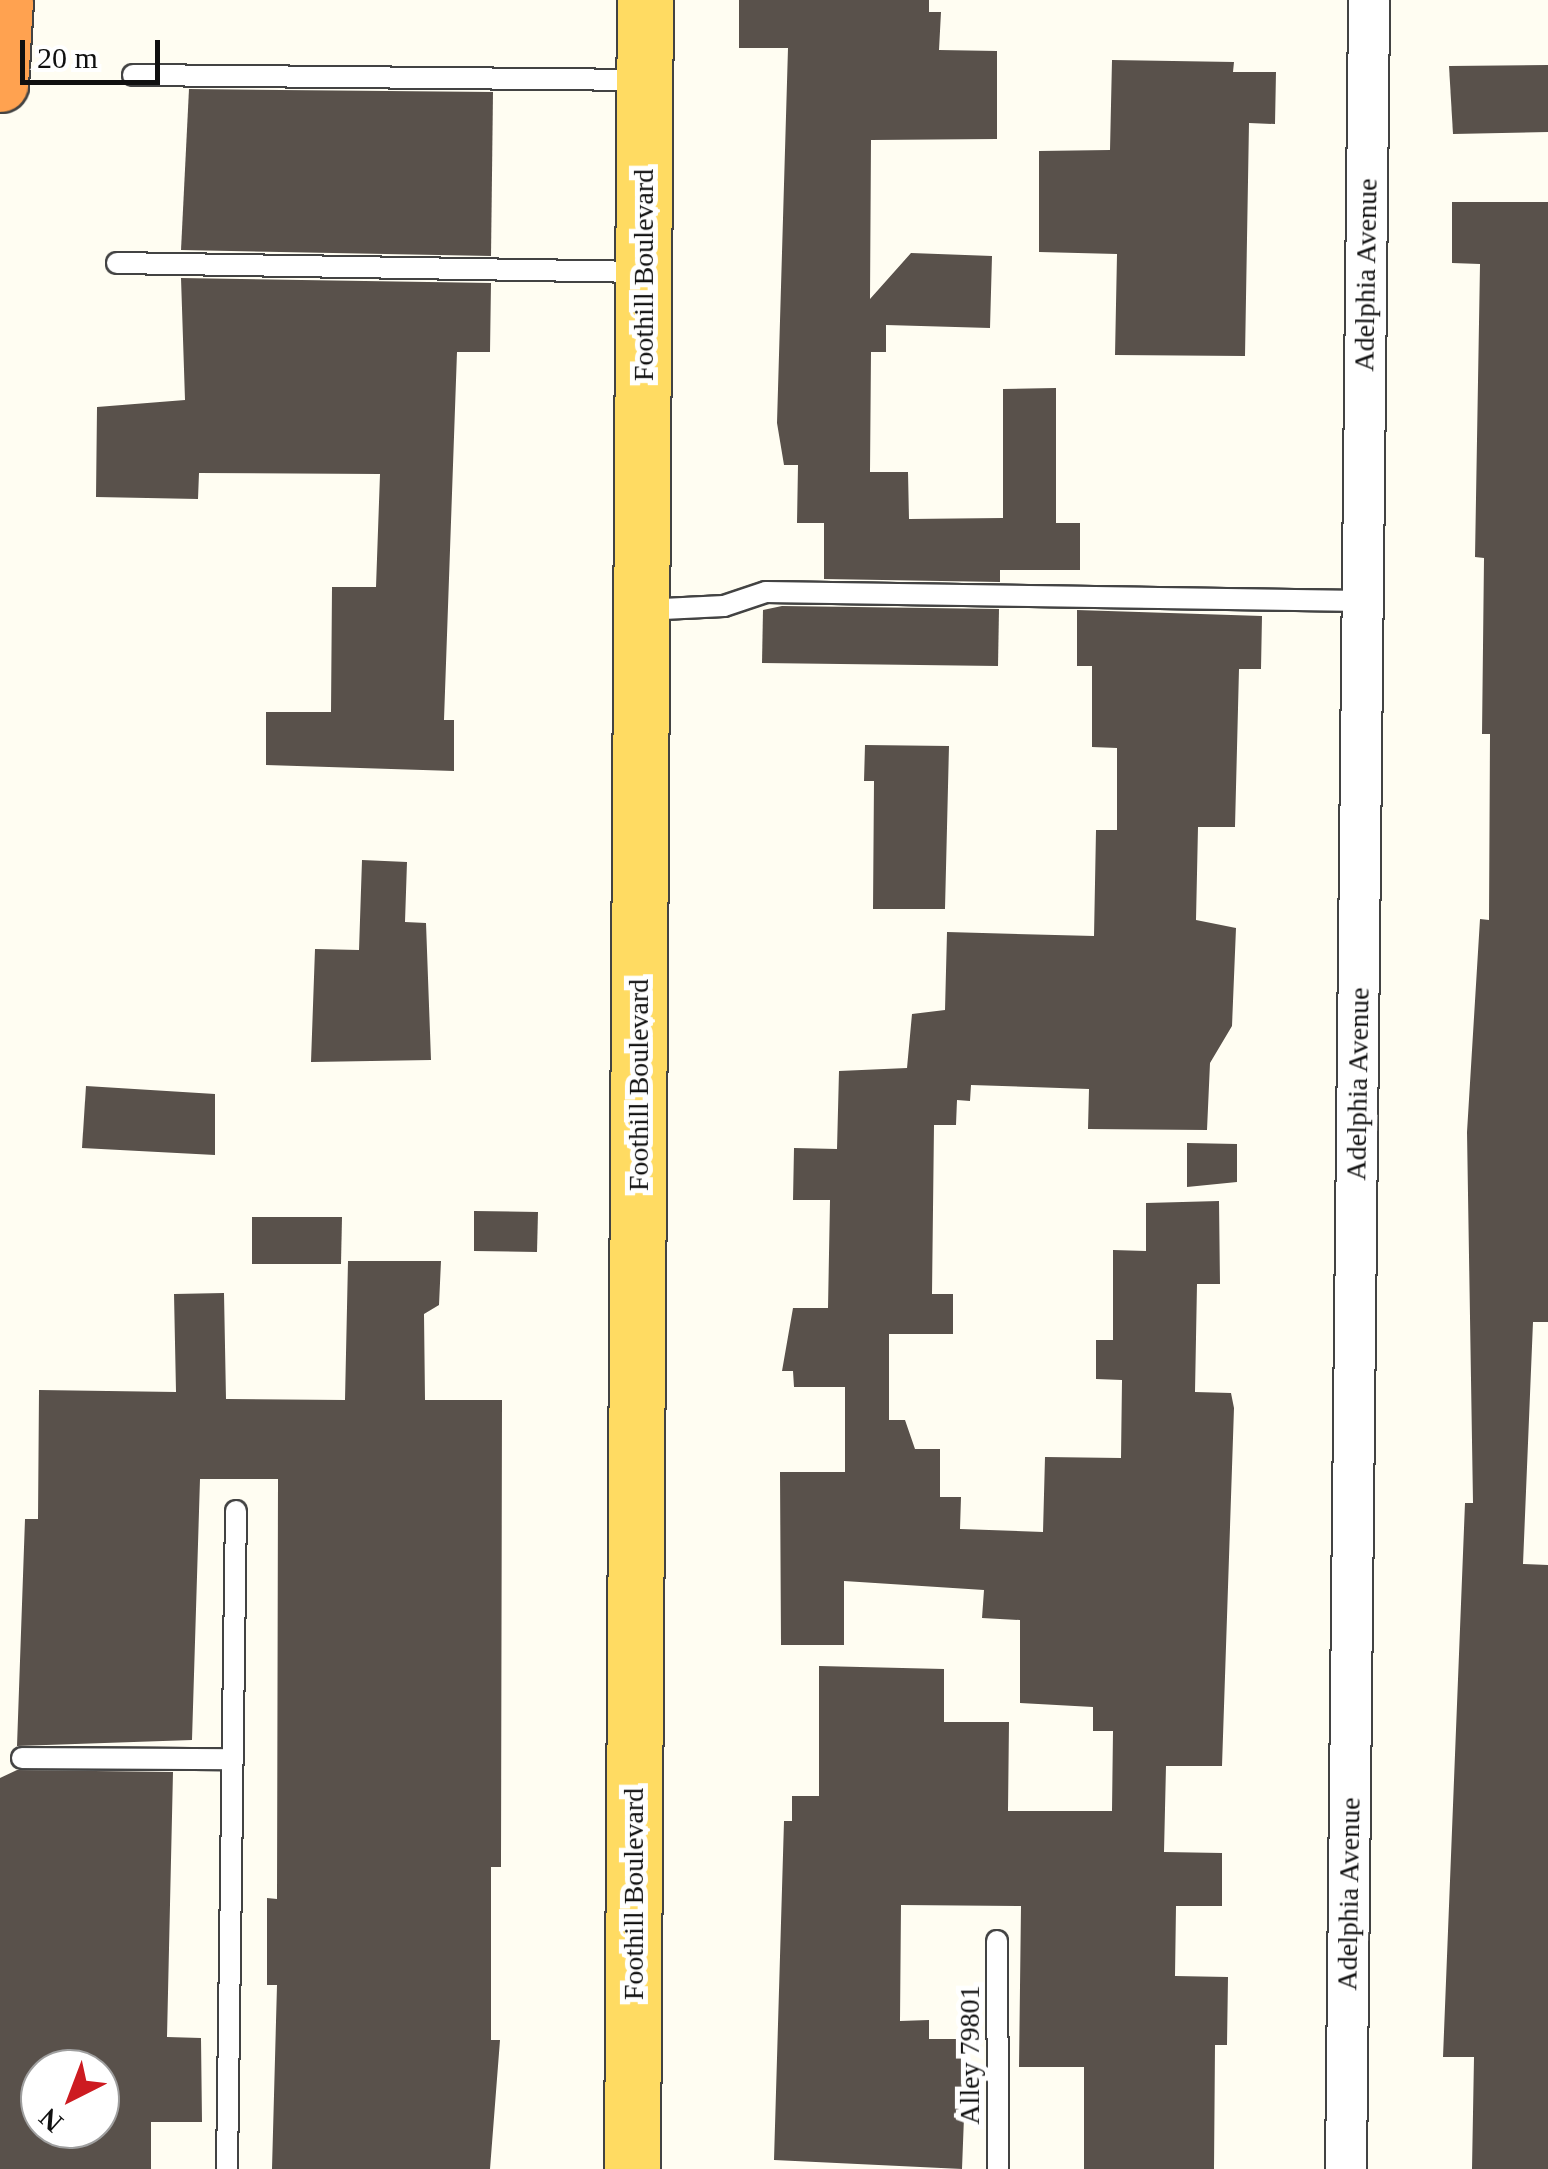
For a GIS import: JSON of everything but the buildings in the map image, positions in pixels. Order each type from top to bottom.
[{"type":"highway","points":[[0,84],[5,0]]},
{"type":"main road","name":"Foothill Boulevard","points":[[632,2169],[645,0]]},
{"type":"street","name":"Adelphia Avenue","points":[[1346,2169],[1370,0]]},
{"type":"lane","points":[[133,74],[645,80]]},
{"type":"lane","points":[[117,263],[644,272]]},
{"type":"lane","points":[[643,610],[724,606],[766,592],[1363,602]]},
{"type":"lane","points":[[227,2169],[228,1759],[236,1510]]},
{"type":"lane","points":[[22,1758],[228,1759]]},
{"type":"lane","name":"Alley 79801","points":[[997,1940],[998,2169]]}]
